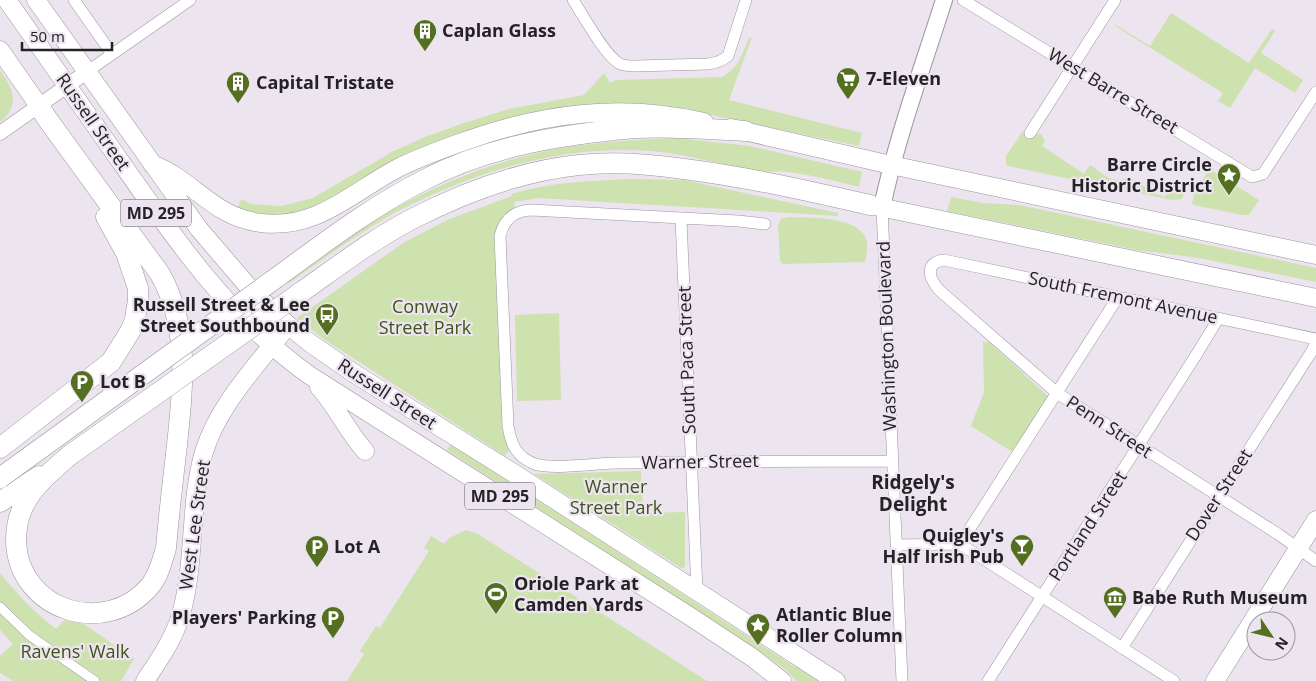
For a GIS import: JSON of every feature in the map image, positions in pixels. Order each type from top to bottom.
[{"type":"highway","points":[[39,106],[70,152],[160,274],[168,289],[178,321],[183,361],[177,444],[166,548],[162,562],[151,584],[133,601],[121,608],[108,612],[76,613],[53,604],[35,588],[25,575],[19,562],[16,548],[16,533],[24,505],[52,471],[70,455]]},
{"type":"highway","points":[[0,478],[362,216],[425,179],[505,149],[556,138],[636,128],[745,131]]},
{"type":"highway","points":[[0,448],[102,370],[119,353],[135,319],[138,288],[126,252],[70,152]]},
{"type":"highway","points":[[0,502],[380,238],[420,215],[482,189],[550,169],[580,165],[664,166],[744,177],[876,206]]},
{"type":"main road","name":"Russell Street","points":[[7,0],[188,256],[232,307],[272,346],[309,375],[754,658],[782,681]]},
{"type":"main road","name":"Russell Street","points":[[36,0],[199,229],[233,270],[288,325],[310,344],[836,681]]},
{"type":"main road","points":[[46,0],[53,23]]},
{"type":"main road","name":"Washington Boulevard","points":[[876,206],[944,0]]},
{"type":"main road","points":[[0,50],[39,106]]},
{"type":"main road","points":[[152,164],[172,174],[206,200],[231,215],[262,223],[289,223],[318,216],[398,168],[438,150],[500,129],[552,117],[587,112],[617,111],[695,120],[891,165],[1316,255]]},
{"type":"main road","points":[[876,206],[1316,298]]},
{"type":"main road","name":"West Lee Street","points":[[145,681],[173,636],[181,615],[186,593],[199,478],[204,453],[212,432],[226,405],[288,325]]},
{"type":"main road","points":[[309,375],[329,398],[353,438],[365,451]]},
{"type":"main road","points":[[1215,681],[1316,520]]},
{"type":"street","points":[[74,0],[112,54]]},
{"type":"street","points":[[0,133],[190,0]]},
{"type":"street","points":[[574,0],[605,48],[620,63],[626,66],[651,66],[716,63],[723,60],[728,56],[746,0]]},
{"type":"street","name":"West Barre Street","points":[[963,0],[1073,68],[1082,71],[1252,177],[1263,174],[1316,92]]},
{"type":"street","points":[[1030,133],[1115,0]]},
{"type":"street","name":"Washington Boulevard","points":[[876,206],[893,461],[902,681]]},
{"type":"street","name":"Warner Street","points":[[681,219],[531,210],[516,212],[501,230],[508,426],[516,452],[530,462],[547,466],[775,460],[893,461]]},
{"type":"street","points":[[681,219],[765,224]]},
{"type":"street","name":"South Paca Street","points":[[681,219],[697,591]]},
{"type":"street","name":"South Fremont Avenue","points":[[932,265],[944,260],[1316,340]]},
{"type":"street","name":"Penn Street","points":[[932,265],[930,276],[939,290],[1057,393],[1278,534],[1316,561]]},
{"type":"street","points":[[960,544],[1118,297]]},
{"type":"street","name":"Portland Street","points":[[988,681],[1218,319]]},
{"type":"street","name":"Dover Street","points":[[1122,648],[1312,351],[1316,340]]},
{"type":"street","points":[[896,545],[960,544],[1174,681]]},
{"type":"street","points":[[0,607],[29,635],[95,681]]},
{"type":"green space","points":[[1171,13],[1249,63],[1272,29],[1275,31],[1261,53],[1303,80],[1295,93],[1255,68],[1230,108],[1218,101],[1223,93],[1115,26],[1150,46]]},
{"type":"green space","points":[[752,37],[729,100],[862,133],[859,146],[673,107],[638,103],[585,105],[527,115],[303,213],[276,217],[237,210],[241,199],[251,204],[282,206],[313,198],[392,152],[425,137],[509,109],[584,95],[604,73],[610,83],[616,80],[722,77],[736,66],[748,39]]},
{"type":"green space","points":[[0,70],[11,90],[13,103],[7,116],[0,122]]},
{"type":"green space","points":[[1023,131],[1033,138],[1040,133],[1045,141],[1042,146],[1084,174],[1090,165],[1108,178],[1118,180],[1130,178],[1156,194],[1165,197],[1170,190],[1186,192],[1181,199],[1172,200],[1008,166],[1006,164],[1006,156]]},
{"type":"green space","points":[[676,138],[750,146],[862,172],[859,187],[785,171],[758,171],[651,151],[618,150],[553,156],[490,172],[429,196],[386,218],[343,245],[289,283],[287,281],[363,227],[395,208],[438,187],[482,169],[528,155],[567,147]]},
{"type":"green space","points":[[1209,169],[1259,200],[1249,215],[1193,205],[1194,195]]},
{"type":"green space","name":"Conway Street Park","points":[[630,179],[684,180],[838,213],[838,216],[538,198],[514,202],[515,208],[499,224],[495,239],[504,434],[509,450],[505,456],[325,340],[297,318],[403,243],[447,220],[525,190],[570,183]]},
{"type":"green space","points":[[951,197],[983,203],[1019,205],[1316,268],[1316,282],[1199,258],[1137,250],[947,211]]},
{"type":"green space","points":[[788,217],[821,218],[845,222],[855,227],[863,233],[867,242],[865,262],[783,264],[780,261],[778,225],[781,219]]},
{"type":"green space","points":[[559,313],[561,400],[517,401],[515,315]]},
{"type":"green space","points":[[983,342],[989,342],[1049,397],[1014,453],[971,426],[984,392]]},
{"type":"green space","points":[[451,444],[818,681],[797,681],[786,670],[758,650],[447,450]]},
{"type":"green space","name":"Warner Street Park","points":[[641,471],[643,513],[685,512],[685,567],[681,568],[534,474]]},
{"type":"green space","name":"Oriole Park at Camden Yards","points":[[466,530],[478,534],[707,681],[347,681],[364,654],[360,651],[376,626],[380,628],[429,551],[424,548],[431,536],[444,544],[449,538]]},
{"type":"green space","name":"Ravens' Walk","points":[[0,573],[26,603],[56,629],[64,620],[84,624],[134,659],[121,681],[13,681],[0,673],[0,656],[13,644],[0,630]]},
{"type":"place","name":"Caplan Glass","points":[[425,52]]},
{"type":"place","name":"7-Eleven","points":[[848,100]]},
{"type":"place","name":"Capital Tristate","points":[[238,104]]},
{"type":"place","name":"Barre Circle Historic District","points":[[1229,196]]},
{"type":"place","name":"Russell Street & Lee Street Southbound","points":[[327,336]]},
{"type":"place","name":"Lot B","points":[[82,403]]},
{"type":"place","name":"Quigley's Half Irish Pub","points":[[1022,567]]},
{"type":"place","name":"Lot A","points":[[317,568]]},
{"type":"place","name":"Oriole Park at Camden Yards","points":[[496,615]]},
{"type":"place","name":"Babe Ruth Museum","points":[[1115,619]]},
{"type":"place","name":"Players' Parking","points":[[333,639]]},
{"type":"place","name":"Atlantic Blue Roller Column","points":[[758,646]]},
{"type":"district","name":"Ridgely's Delight","points":[[913,493]]}]
